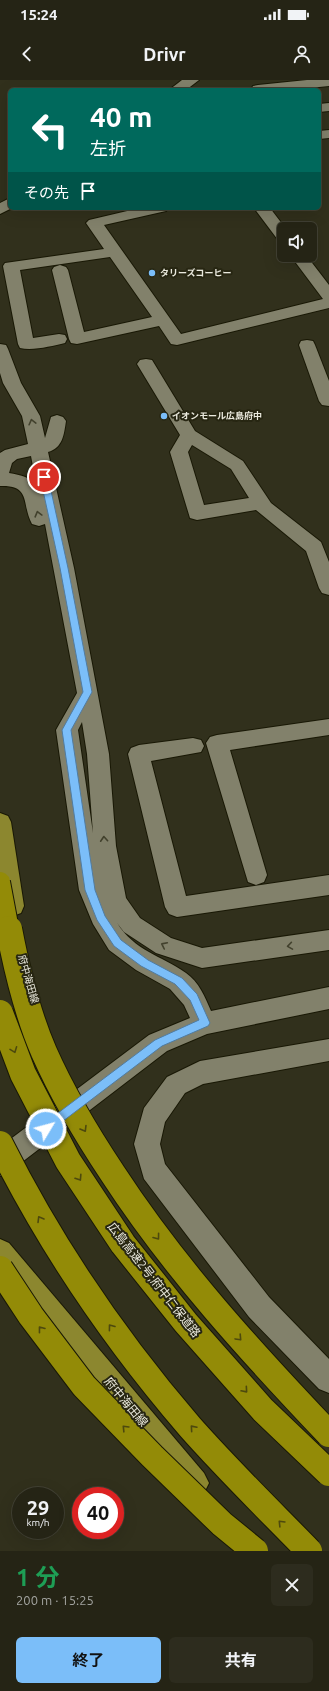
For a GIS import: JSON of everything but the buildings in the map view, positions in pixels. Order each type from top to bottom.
[{"type":"highway","points":[[0,882],[15,959],[30,1014],[53,1072],[83,1128],[127,1196],[175,1262],[233,1331],[329,1434]]},
{"type":"highway","name":"広島高速2号;府中仁保道路","points":[[0,1013],[23,1074],[68,1162],[123,1244],[186,1322],[263,1410],[329,1473]]},
{"type":"highway","points":[[0,1144],[18,1182],[76,1280],[149,1377],[221,1461],[309,1551]]},
{"type":"highway","points":[[0,1269],[31,1316],[84,1386],[157,1461],[222,1524],[255,1551]]},
{"type":"main road","name":"府中海田線","points":[[0,822],[25,969],[60,1065],[80,1103]]},
{"type":"main road","name":"府中海田線","points":[[0,1252],[252,1551]]},
{"type":"street","points":[[179,88],[192,80]]},
{"type":"street","points":[[265,88],[306,82],[329,82]]},
{"type":"street","points":[[153,210],[94,223],[177,340],[329,303]]},
{"type":"street","points":[[264,210],[277,228]]},
{"type":"street","points":[[59,339],[26,344],[11,266],[115,252]]},
{"type":"street","points":[[303,262],[329,296]]},
{"type":"street","points":[[60,270],[77,339],[163,320]]},
{"type":"street","points":[[307,345],[329,402]]},
{"type":"street","points":[[1,354],[12,383],[31,416],[59,546],[98,754],[105,846],[115,901],[132,925],[164,946],[202,958],[329,940]]},
{"type":"street","points":[[146,364],[189,435],[238,465],[264,508],[314,547],[329,588]]},
{"type":"street","points":[[0,389],[22,400]]},
{"type":"street","points":[[0,475],[3,460],[11,454],[48,446],[54,439],[57,421]]},
{"type":"street","points":[[189,435],[178,452],[197,513],[261,503]]},
{"type":"street","points":[[0,480],[9,478],[22,482],[31,490],[40,524],[59,546]]},
{"type":"street","points":[[87,692],[67,730],[90,890],[101,918],[117,943],[144,963],[178,981],[193,997],[205,1023]]},
{"type":"street","points":[[256,874],[217,743],[329,728]]},
{"type":"street","points":[[193,746],[139,754],[178,907],[329,885]]},
{"type":"street","points":[[0,1163],[158,1043],[205,1023],[329,998]]},
{"type":"street","points":[[329,1050],[200,1073],[176,1085],[153,1116],[147,1144],[153,1170],[254,1301],[329,1379]]},
{"type":"place","name":"タリーズコーヒー","points":[[152,273]]},
{"type":"place","name":"イオンモール広島府中","points":[[164,416]]},
{"type":"route","points":[[44,477],[64,568],[87,692],[67,730],[90,890],[101,918],[117,943],[144,963],[178,981],[193,997],[205,1023],[158,1043],[46,1129]]}]
